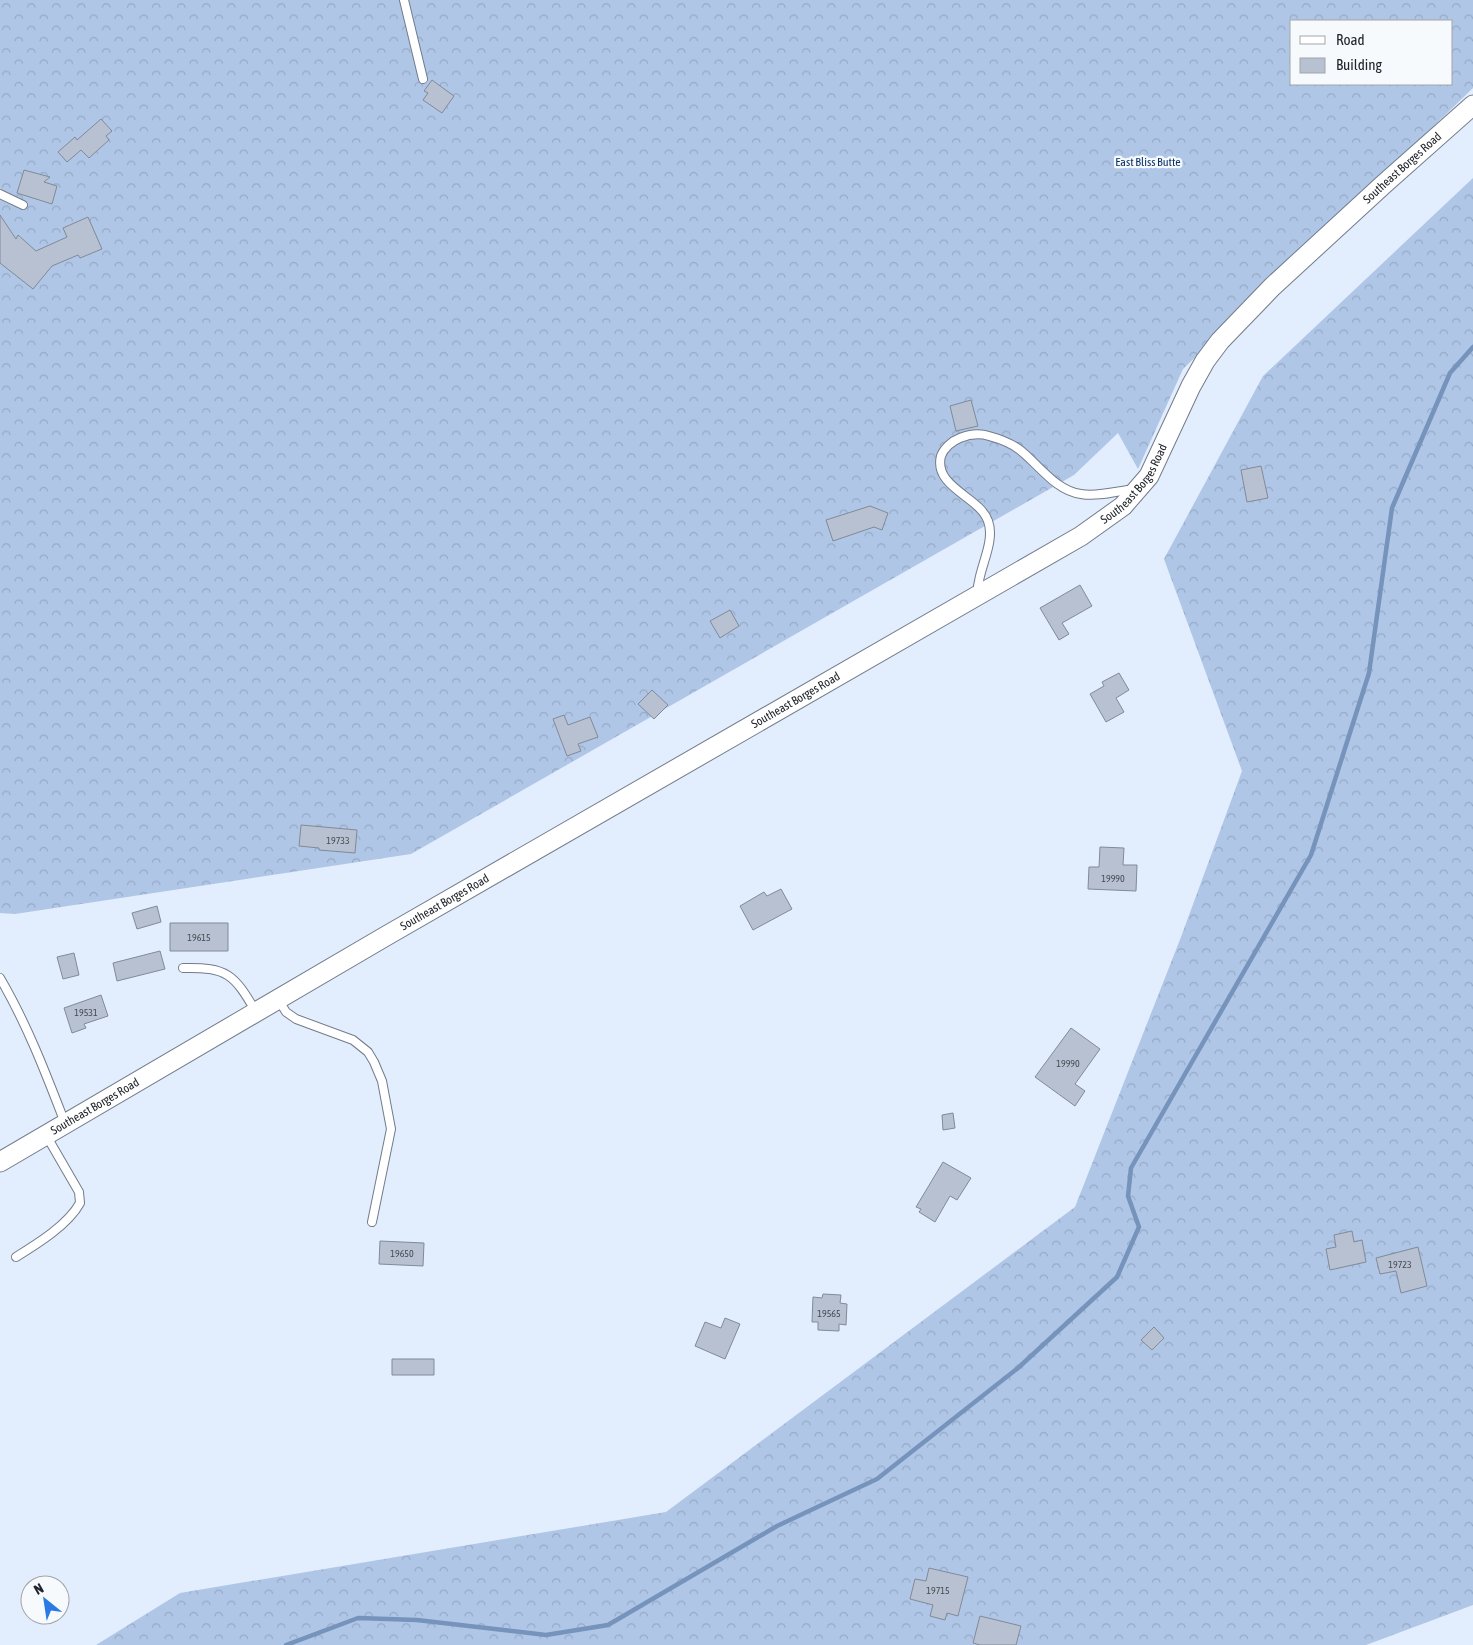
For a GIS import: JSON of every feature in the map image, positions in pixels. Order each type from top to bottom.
[{"type":"street","name":"Southeast Borges Road","points":[[0,1162],[278,999],[982,593],[1095,526],[1123,506],[1141,487],[1156,464],[1191,386],[1205,361],[1220,341],[1272,287],[1473,105]]},
{"type":"lane","points":[[404,0],[423,79]]},
{"type":"lane","points":[[0,194],[23,205]]},
{"type":"lane","points":[[982,593],[978,586],[989,542],[989,521],[973,502],[957,491],[950,483],[944,475],[940,460],[946,446],[956,439],[968,435],[981,434],[998,438],[1019,449],[1050,477],[1079,494],[1093,495],[1141,487]]},
{"type":"lane","points":[[183,968],[207,968],[222,971],[240,986],[256,1012]]},
{"type":"lane","points":[[0,978],[44,1069],[65,1123]]},
{"type":"lane","points":[[278,999],[286,1012],[296,1019],[353,1040],[368,1052],[374,1062],[382,1081],[391,1129],[372,1222]]},
{"type":"lane","points":[[16,1256],[53,1232],[75,1210],[80,1201],[76,1188],[46,1135]]},
{"type":"green space","name":"East Bliss Butte","points":[[0,0],[1473,0],[1473,88],[1183,369],[1138,469],[1118,433],[1074,475],[411,854],[15,914],[0,913]]},
{"type":"green space","points":[[1473,178],[1473,1605],[1366,1645],[96,1645],[180,1593],[666,1512],[1075,1207],[1181,937],[1242,771],[1164,559],[1263,376]]},
{"type":"building","points":[[432,80],[454,96],[442,113],[423,100],[428,93],[424,91]]},
{"type":"building","points":[[101,119],[112,131],[106,136],[109,140],[89,158],[81,150],[67,162],[58,152],[75,137],[77,140]]},
{"type":"building","points":[[24,170],[50,177],[44,182],[57,186],[52,204],[17,193]]},
{"type":"building","points":[[0,215],[16,239],[18,235],[36,251],[67,237],[63,228],[88,217],[102,249],[80,258],[78,255],[52,266],[33,289],[0,263]]},
{"type":"building","points":[[971,400],[978,426],[956,431],[950,406]]},
{"type":"building","points":[[1261,466],[1268,498],[1247,502],[1241,470]]},
{"type":"building","points":[[870,506],[888,513],[882,530],[874,527],[833,541],[826,520]]},
{"type":"building","points":[[1080,585],[1092,606],[1062,623],[1069,634],[1059,640],[1040,608]]},
{"type":"building","points":[[730,610],[739,626],[720,638],[710,621]]},
{"type":"building","points":[[1119,673],[1129,690],[1116,698],[1124,712],[1106,722],[1090,694],[1104,686],[1102,682]]},
{"type":"building","points":[[652,690],[668,705],[654,719],[638,704]]},
{"type":"building","points":[[564,715],[568,725],[590,717],[598,737],[578,744],[581,751],[567,756],[553,719]]},
{"type":"building","points":[[301,825],[357,830],[355,853],[299,846]]},
{"type":"building","points":[[1100,847],[1124,848],[1123,865],[1137,865],[1136,891],[1088,889],[1089,867],[1099,867]]},
{"type":"building","points":[[781,889],[792,909],[753,930],[740,906],[764,892],[767,896]]},
{"type":"building","points":[[157,906],[161,922],[137,929],[132,913]]},
{"type":"building","points":[[170,923],[228,923],[228,951],[170,951]]},
{"type":"building","points":[[160,951],[165,969],[117,981],[113,963]]},
{"type":"building","points":[[74,953],[79,975],[63,979],[57,957]]},
{"type":"building","points":[[101,995],[108,1016],[84,1024],[86,1028],[72,1033],[64,1008]]},
{"type":"building","points":[[1071,1028],[1100,1049],[1075,1084],[1085,1091],[1075,1106],[1035,1077]]},
{"type":"building","points":[[953,1113],[955,1128],[943,1130],[942,1115]]},
{"type":"building","points":[[943,1162],[971,1178],[957,1200],[950,1196],[935,1222],[919,1212],[921,1209],[916,1207]]},
{"type":"building","points":[[1352,1231],[1354,1242],[1362,1240],[1366,1262],[1330,1270],[1326,1249],[1336,1247],[1334,1235]]},
{"type":"building","points":[[380,1241],[424,1243],[423,1266],[379,1264]]},
{"type":"building","points":[[1418,1247],[1427,1286],[1401,1293],[1396,1271],[1380,1274],[1376,1258]]},
{"type":"building","points":[[823,1294],[841,1295],[840,1303],[847,1304],[846,1325],[839,1324],[839,1331],[818,1330],[818,1322],[812,1322],[813,1297],[822,1298]]},
{"type":"building","points":[[725,1318],[740,1324],[725,1359],[695,1346],[705,1322],[721,1328]]},
{"type":"building","points":[[1154,1327],[1164,1338],[1152,1350],[1141,1340]]},
{"type":"building","points":[[392,1359],[434,1359],[434,1375],[392,1375]]},
{"type":"building","points":[[929,1568],[968,1577],[958,1616],[947,1613],[945,1620],[930,1616],[933,1605],[910,1599],[915,1579],[926,1581]]},
{"type":"building","points":[[980,1616],[1021,1626],[1016,1645],[980,1645],[973,1643]]},
{"type":"waterway","points":[[286,1645],[358,1618],[417,1620],[546,1635],[608,1625],[777,1526],[877,1479],[1018,1368],[1117,1277],[1139,1227],[1128,1196],[1131,1168],[1311,855],[1369,673],[1392,508],[1450,373],[1473,347]]}]
